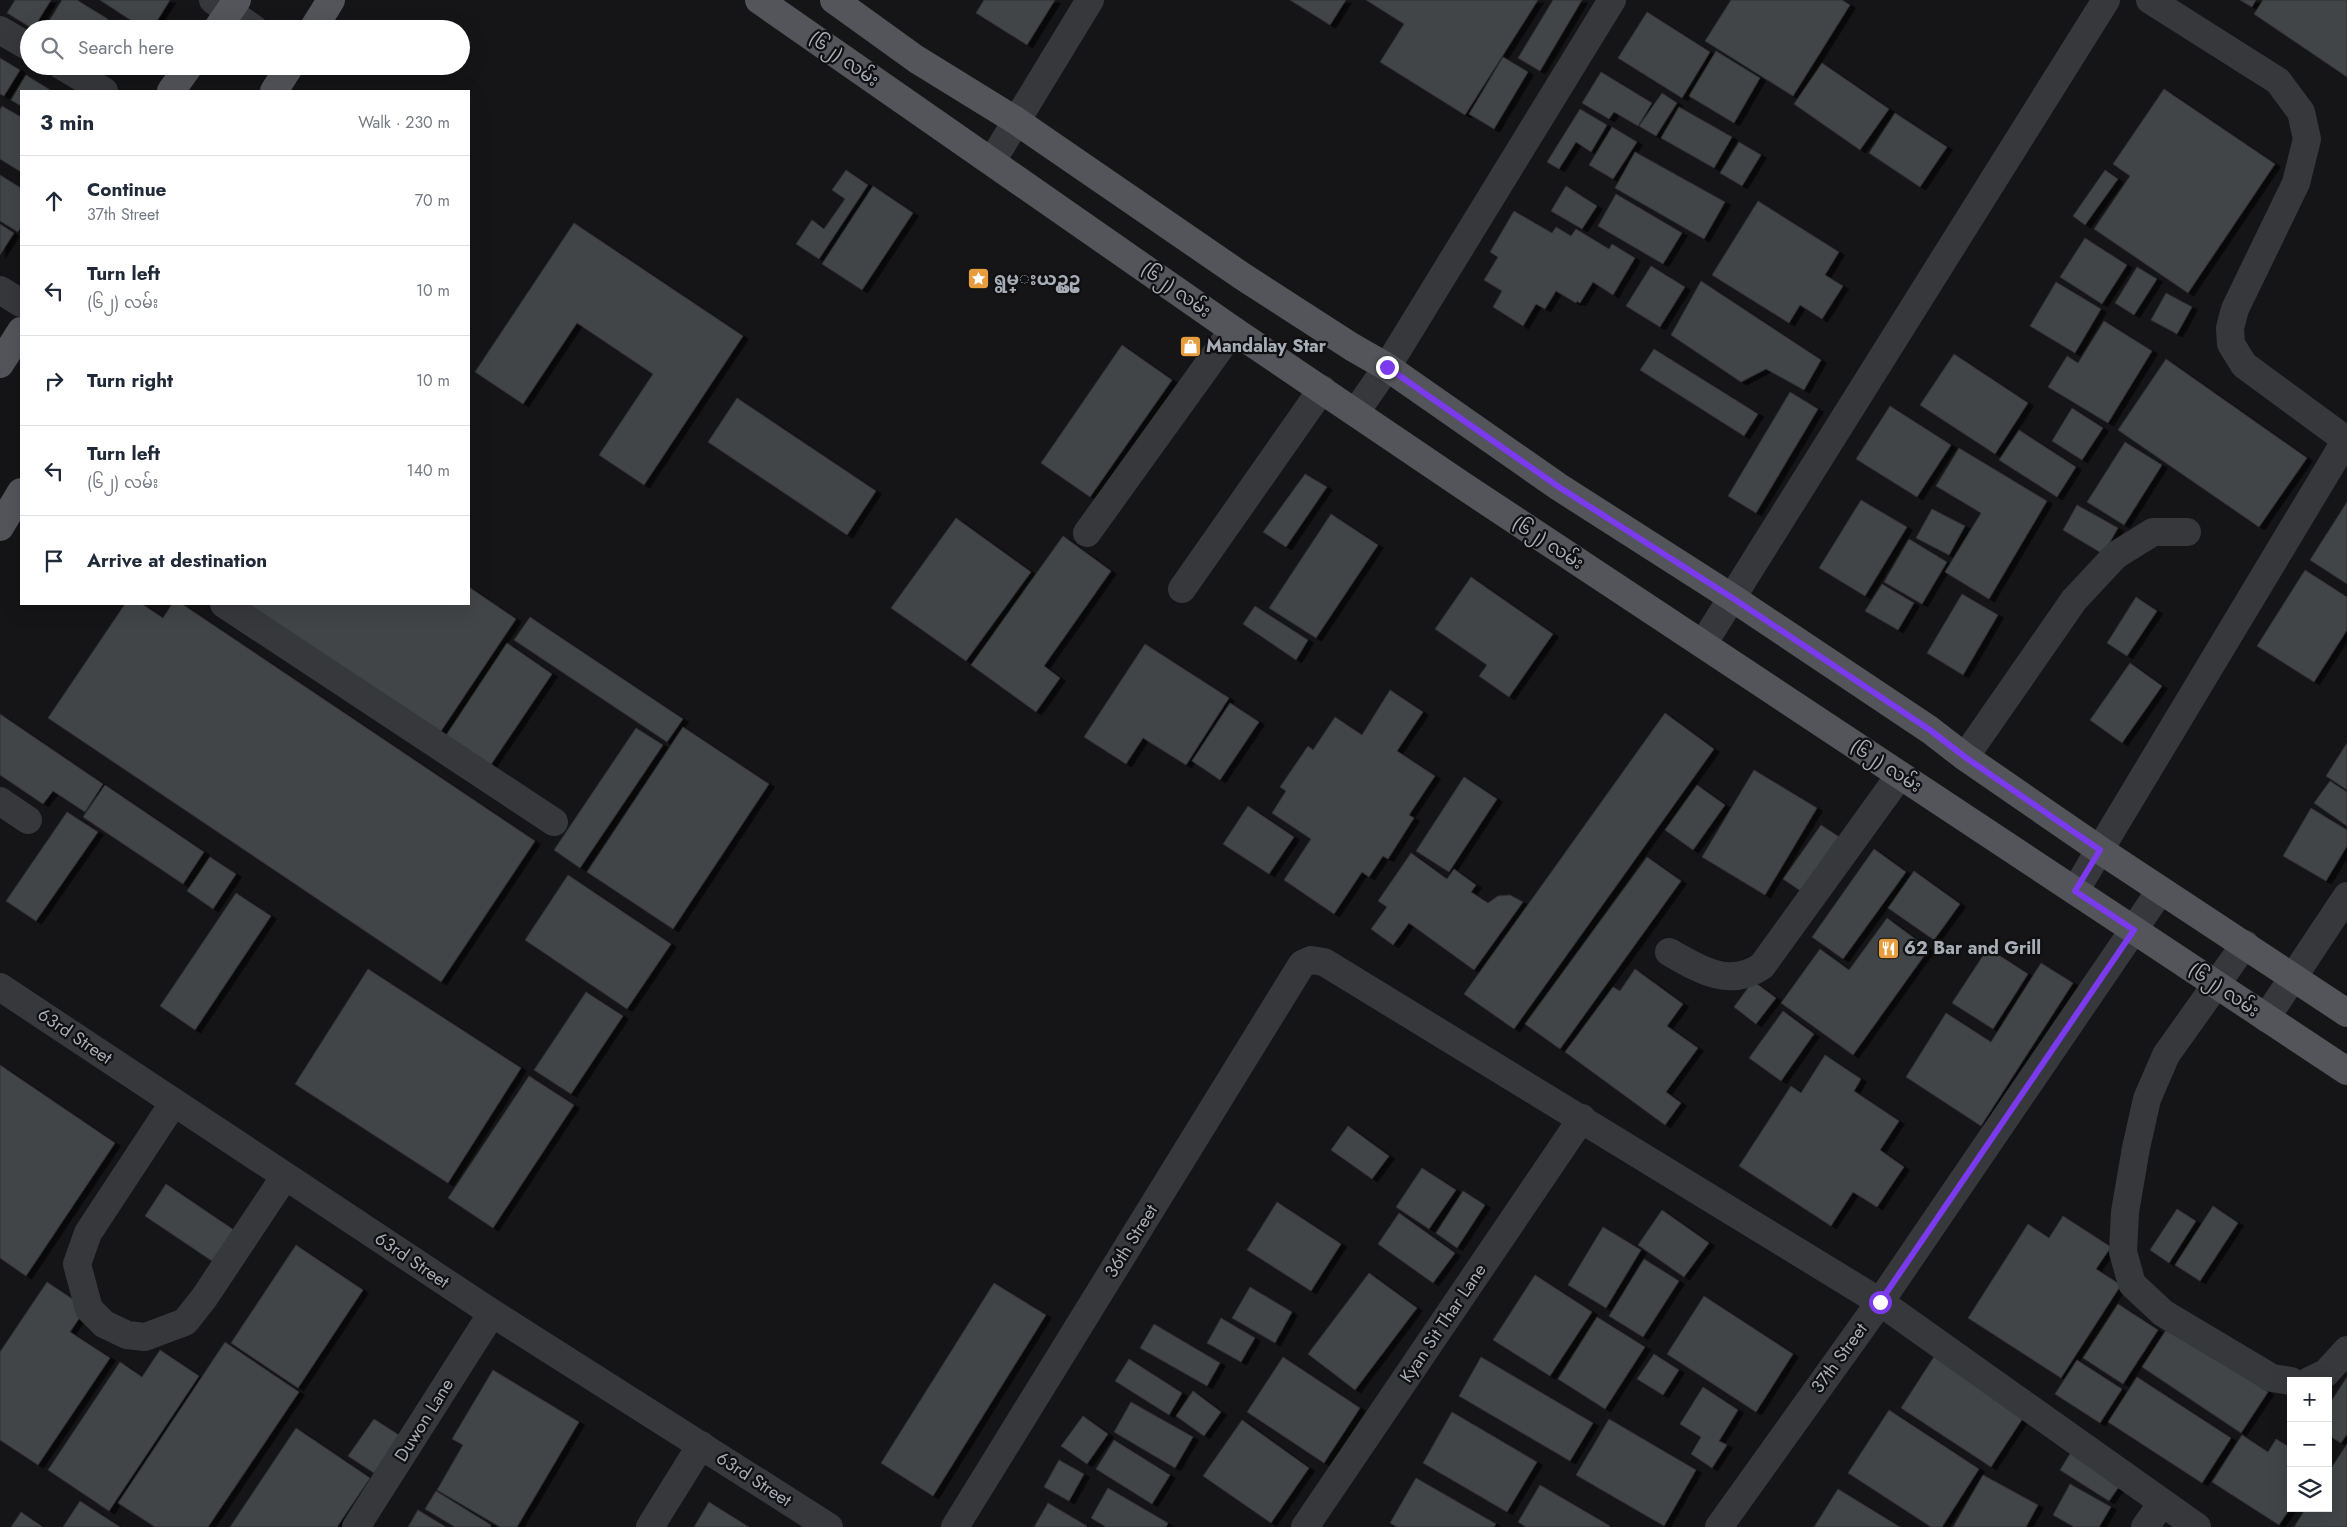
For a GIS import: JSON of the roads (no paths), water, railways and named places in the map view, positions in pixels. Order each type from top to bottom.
[{"type":"main road","points":[[319,20],[331,0]]},
{"type":"main road","name":"(၆၂) လမ်း","points":[[760,0],[1233,330],[1519,523],[2347,1071]]},
{"type":"main road","points":[[834,0],[916,59],[1015,120],[1242,276],[1352,347],[1387,367],[1559,487],[1731,597],[1930,730],[1965,757],[2160,891],[2293,975],[2347,1013]]},
{"type":"main road","points":[[172,90],[183,75]]},
{"type":"main road","points":[[275,90],[284,75]]},
{"type":"main road","points":[[0,364],[20,333]]},
{"type":"main road","points":[[0,527],[20,494]]},
{"type":"street","points":[[992,161],[1015,120],[1090,0]]},
{"type":"street","points":[[1356,412],[1387,367],[1612,0]]},
{"type":"street","points":[[1703,644],[2106,0]]},
{"type":"street","points":[[2075,891],[2347,439],[2244,365],[2231,344],[2230,328],[2234,309],[2296,183],[2306,139],[2301,112],[2278,81],[2150,0]]},
{"type":"street","points":[[224,10],[240,20]]},
{"type":"street","points":[[0,30],[20,42]]},
{"type":"street","points":[[77,75],[102,90]]},
{"type":"street","points":[[0,290],[20,302]]},
{"type":"street","points":[[1087,533],[1233,330]]},
{"type":"street","points":[[1182,588],[1322,389]]},
{"type":"street","points":[[1965,757],[2074,600],[2116,555],[2153,532],[2187,532]]},
{"type":"street","points":[[226,605],[554,822]]},
{"type":"street","points":[[1669,952],[1700,970],[1736,978],[1750,975],[1762,966],[1900,776]]},
{"type":"street","points":[[0,801],[28,820]]},
{"type":"street","name":"37th Street","points":[[1719,1527],[1880,1302],[2160,891]]},
{"type":"street","points":[[2266,1018],[2347,896]]},
{"type":"street","points":[[2245,944],[2166,1056],[2147,1099],[2125,1212],[2123,1252],[2132,1284],[2163,1313],[2272,1378],[2287,1381]]},
{"type":"street","name":"36th Street","points":[[955,1527],[1302,964],[1311,960],[1324,962],[1582,1118]]},
{"type":"street","name":"63rd Street","points":[[0,987],[492,1313],[829,1527]]},
{"type":"street","points":[[174,1102],[88,1233],[77,1264],[89,1309],[104,1324],[127,1335],[145,1337],[185,1322],[204,1298],[285,1176]]},
{"type":"street","points":[[1582,1118],[1880,1302],[2197,1527]]},
{"type":"street","name":"Kyan Sit Thar Lane","points":[[1305,1527],[1582,1118]]},
{"type":"street","name":"Duwon Lane","points":[[356,1527],[492,1313]]},
{"type":"street","points":[[2318,1377],[2326,1373],[2347,1350]]},
{"type":"street","points":[[650,1527],[701,1445]]},
{"type":"street","points":[[2144,1527],[2162,1503]]},
{"type":"place","name":"ရွမ္းယဥ္ယဥ္","points":[[978,279]]},
{"type":"place","name":"Mandalay Star","points":[[1190,346]]},
{"type":"place","name":"62 Bar and Grill","points":[[1888,948]]}]
